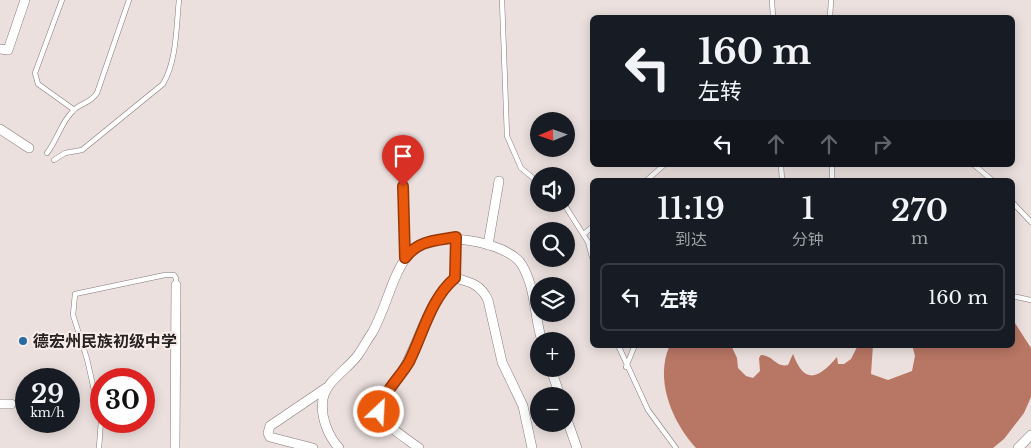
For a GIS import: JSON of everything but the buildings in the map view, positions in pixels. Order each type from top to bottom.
[{"type":"street","points":[[0,49],[8,50],[25,0]]},
{"type":"street","points":[[0,129],[29,148]]},
{"type":"street","points":[[488,245],[499,181]]},
{"type":"street","points":[[403,186],[405,258]]},
{"type":"street","points":[[419,448],[383,419],[379,412],[382,400],[409,362],[444,287],[455,278],[456,237]]},
{"type":"street","points":[[339,448],[328,433],[323,411],[323,398],[331,385],[358,356],[375,327],[405,258],[412,248],[425,242],[456,237],[496,247],[521,263],[531,285],[540,332]]},
{"type":"street","points":[[455,278],[476,284],[484,292],[488,300],[502,362],[523,406],[532,448]]},
{"type":"street","points":[[175,448],[176,285]]},
{"type":"street","points":[[313,448],[270,437],[268,433],[270,426],[331,385]]},
{"type":"street","points":[[0,404],[10,404]]},
{"type":"street","points":[[571,432],[577,448]]},
{"type":"street","points":[[1018,448],[1031,435]]},
{"type":"lane","points":[[62,0],[35,73],[35,79],[38,84],[73,109]]},
{"type":"lane","points":[[47,153],[57,141],[73,109],[92,100],[96,93],[129,0]]},
{"type":"lane","points":[[54,160],[65,153],[82,150],[163,84],[170,73],[180,0]]},
{"type":"lane","points":[[502,0],[507,136],[521,168],[530,176]]},
{"type":"lane","points":[[772,0],[773,15]]},
{"type":"lane","points":[[830,15],[831,0]]},
{"type":"lane","points":[[649,178],[662,167]]},
{"type":"lane","points":[[976,167],[990,178]]},
{"type":"lane","points":[[1015,205],[1031,222]]},
{"type":"lane","points":[[569,212],[584,234],[590,251]]},
{"type":"lane","points":[[584,234],[590,229]]},
{"type":"lane","points":[[90,372],[73,314],[75,294],[165,275],[174,275],[176,285]]},
{"type":"lane","points":[[1015,297],[1031,300]]},
{"type":"lane","points":[[619,348],[648,410],[676,448]]},
{"type":"lane","points":[[626,366],[634,348]]},
{"type":"lane","points":[[99,448],[100,433]]},
{"type":"shaded area","points":[[1015,323],[1031,348],[1031,397],[1024,413],[1004,439],[993,448],[696,448],[687,438],[673,413],[665,386],[664,372],[669,348],[732,348],[737,358],[738,368],[746,376],[753,378],[760,371],[759,358],[761,355],[769,357],[780,365],[788,365],[793,354],[802,371],[807,375],[813,375],[824,370],[837,357],[838,364],[844,364],[851,359],[856,348],[873,348],[871,374],[888,380],[912,371],[915,356],[913,348],[1015,348]]},
{"type":"place","name":"德宏州民族初级中学","points":[[23,341]]},
{"type":"route","points":[[379,412],[382,400],[409,362],[417,341],[444,287],[455,278],[456,237],[425,242],[412,248],[405,258],[403,186]]}]
